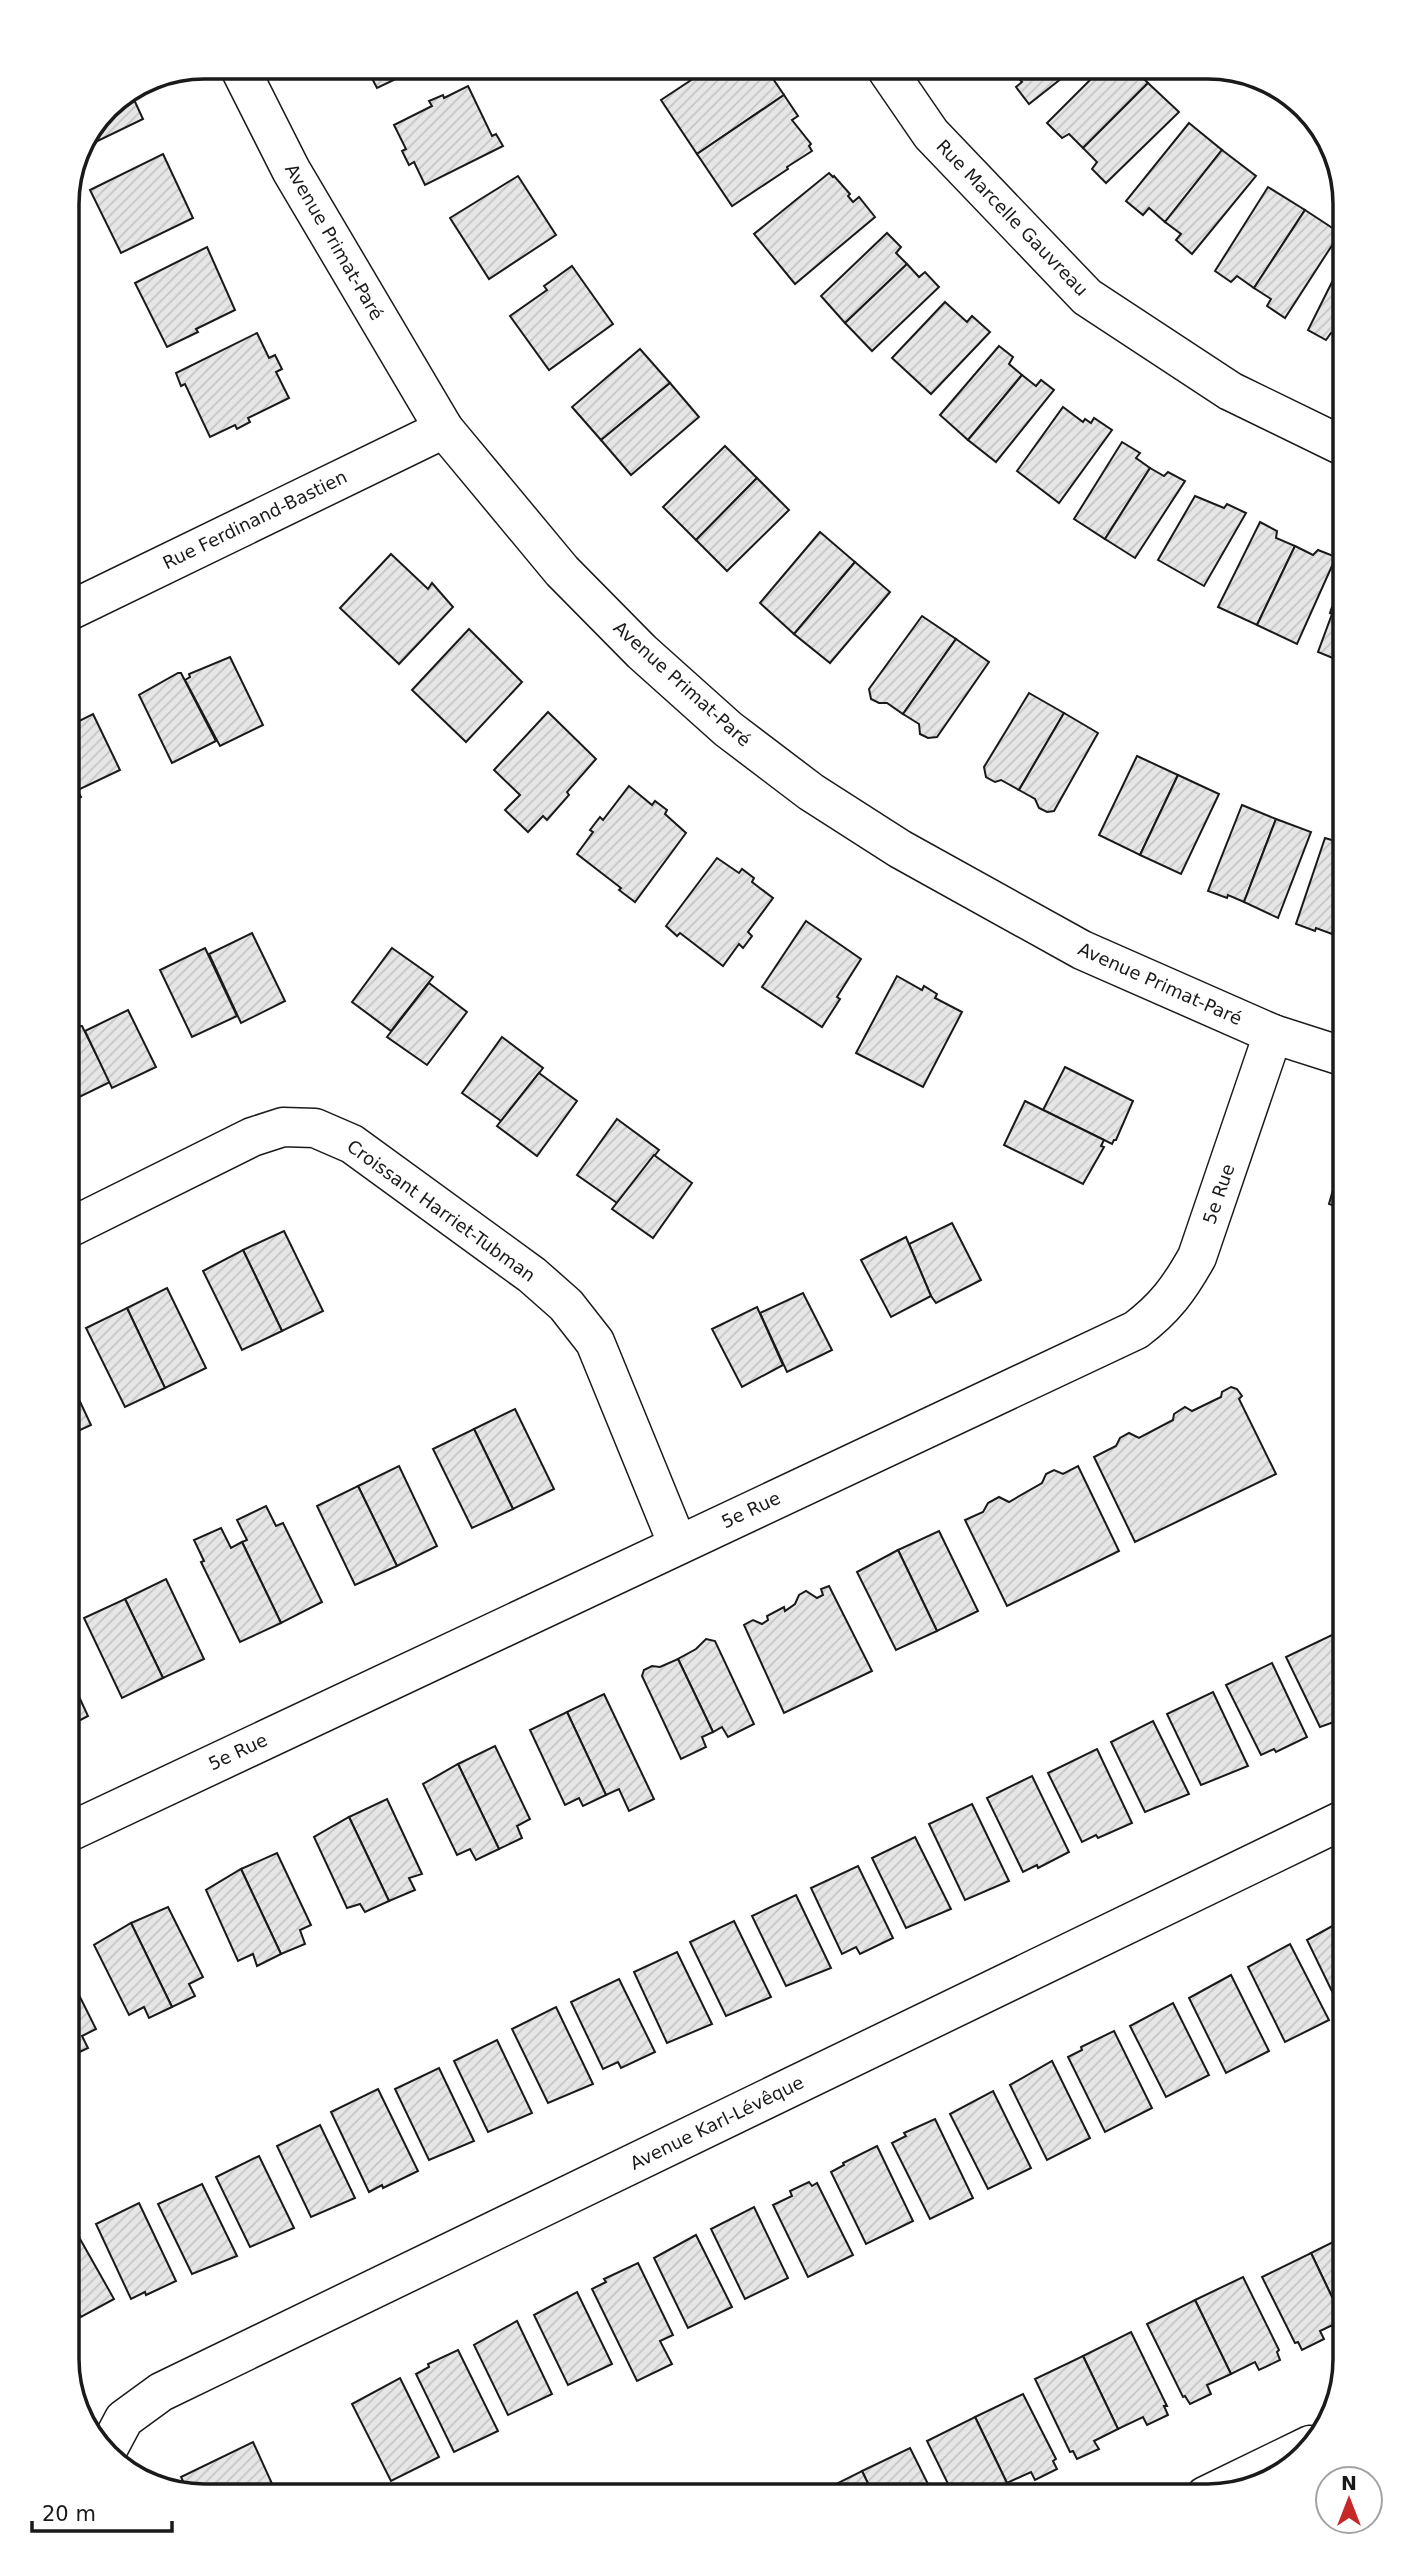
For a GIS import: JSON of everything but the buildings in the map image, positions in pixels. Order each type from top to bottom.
[{"type":"street","name":"Avenue Primat-Paré","points":[[246,79],[291,170],[444,429],[562,571],[642,652],[728,729],[811,792],[900,849],[1082,950],[1273,1034],[1333,1053]]},
{"type":"street","name":"Rue Marcelle Gauvreau","points":[[893,79],[931,134],[1087,298],[1230,391],[1333,441]]},
{"type":"street","name":"Rue Ferdinand-Bastien","points":[[79,606],[444,429]]},
{"type":"street","name":"5e Rue","points":[[79,1827],[1136,1330],[1161,1311],[1180,1288],[1197,1258],[1273,1034]]},
{"type":"street","name":"Croissant Harriet-Tubman","points":[[79,1223],[252,1137],[283,1127],[315,1128],[352,1143],[532,1275],[566,1305],[595,1342],[678,1545]]},
{"type":"street","name":"Avenue Karl-Lévêque","points":[[111,2443],[124,2419],[161,2392],[1333,1825]]},
{"type":"street","points":[[1239,2480],[1284,2458]]}]
